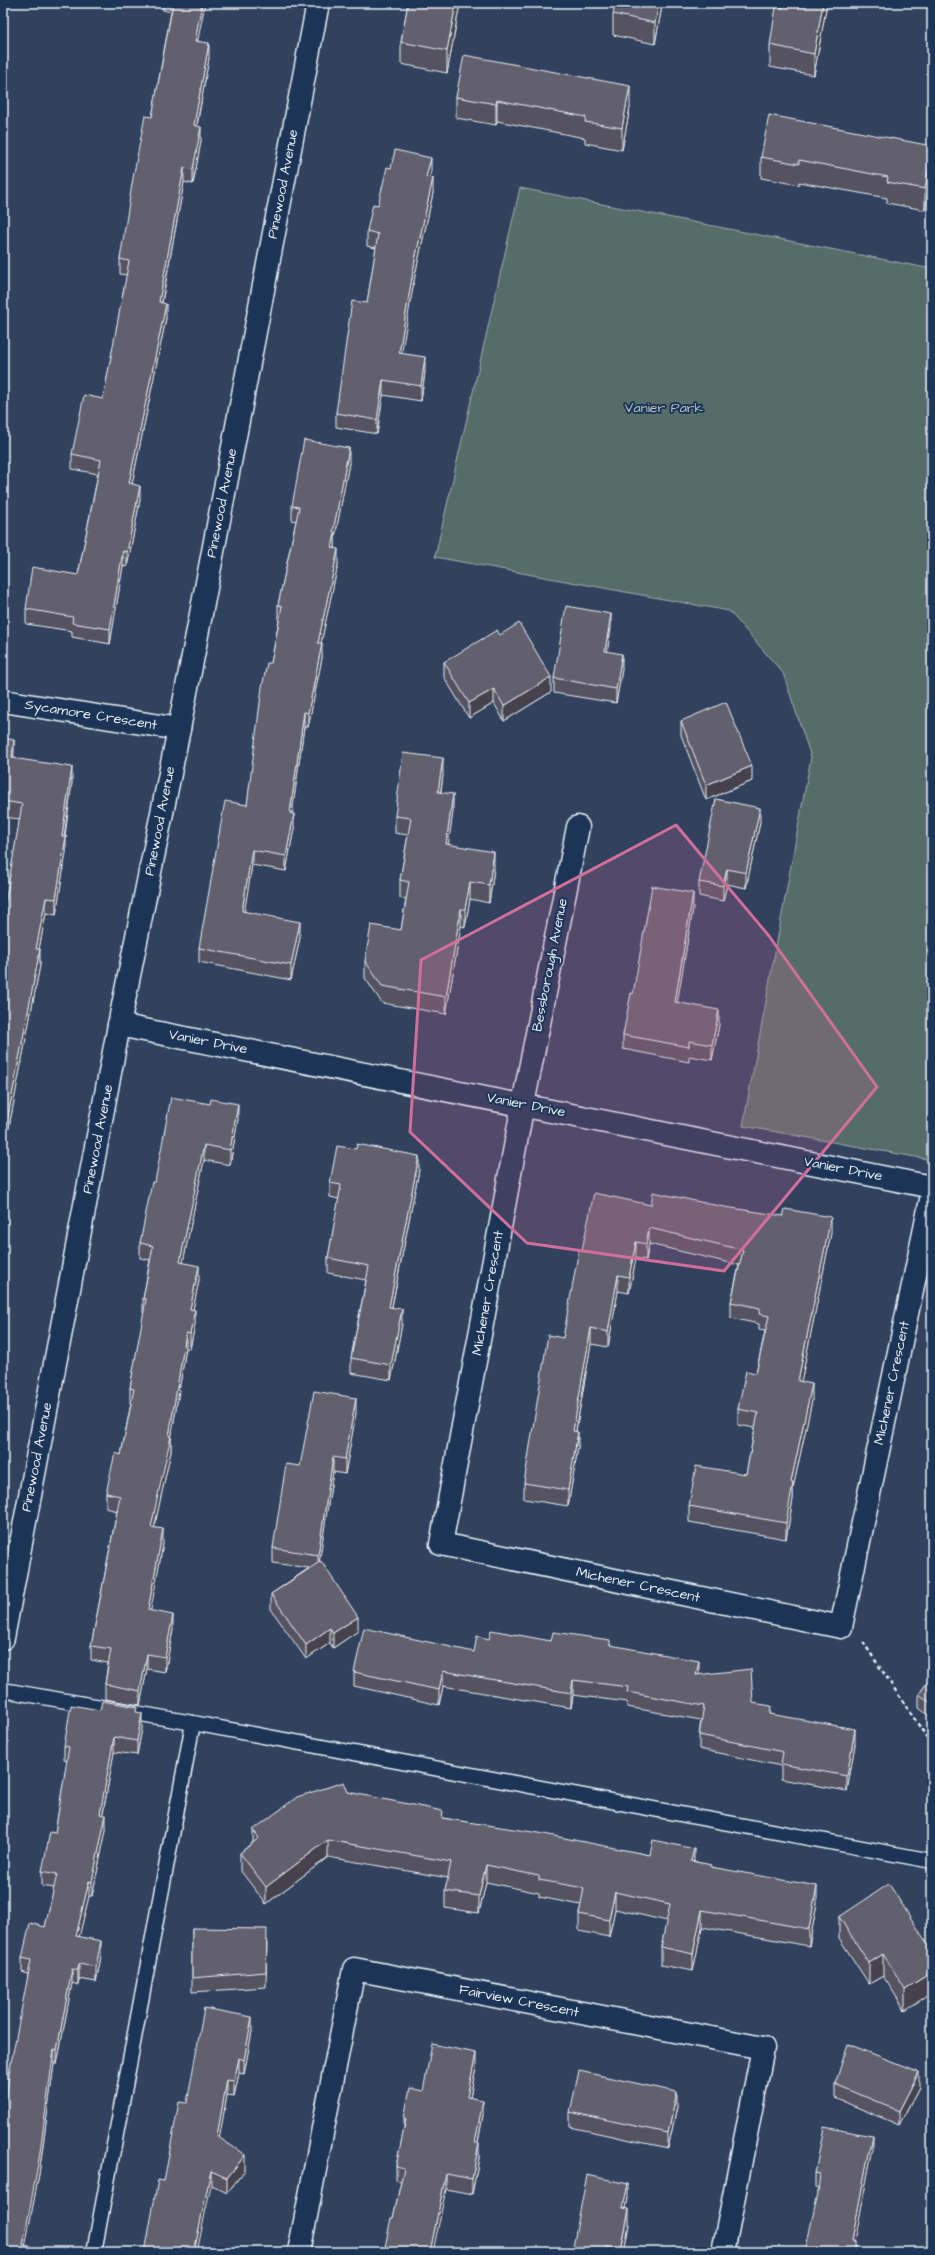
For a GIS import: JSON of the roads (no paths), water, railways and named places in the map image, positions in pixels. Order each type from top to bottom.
[{"type":"street","name":"Pinewood Avenue","points":[[3,1638],[119,1025],[179,729],[318,3]]},
{"type":"street","name":"Sycamore Crescent","points":[[3,701],[179,729]]},
{"type":"street","name":"Bessborough Avenue","points":[[523,1104],[578,827]]},
{"type":"street","name":"Vanier Drive","points":[[119,1025],[523,1104],[932,1187]]},
{"type":"street","name":"Michener Crescent","points":[[523,1104],[442,1544],[841,1627],[932,1195]]},
{"type":"street","name":"Fairview Crescent","points":[[299,2252],[354,1969],[762,2048],[723,2252]]},
{"type":"lane","points":[[3,1690],[193,1723],[932,1861]]},
{"type":"lane","points":[[94,2252],[193,1723]]},
{"type":"park label","name":"Vanier Park","points":[[664,408]]}]
